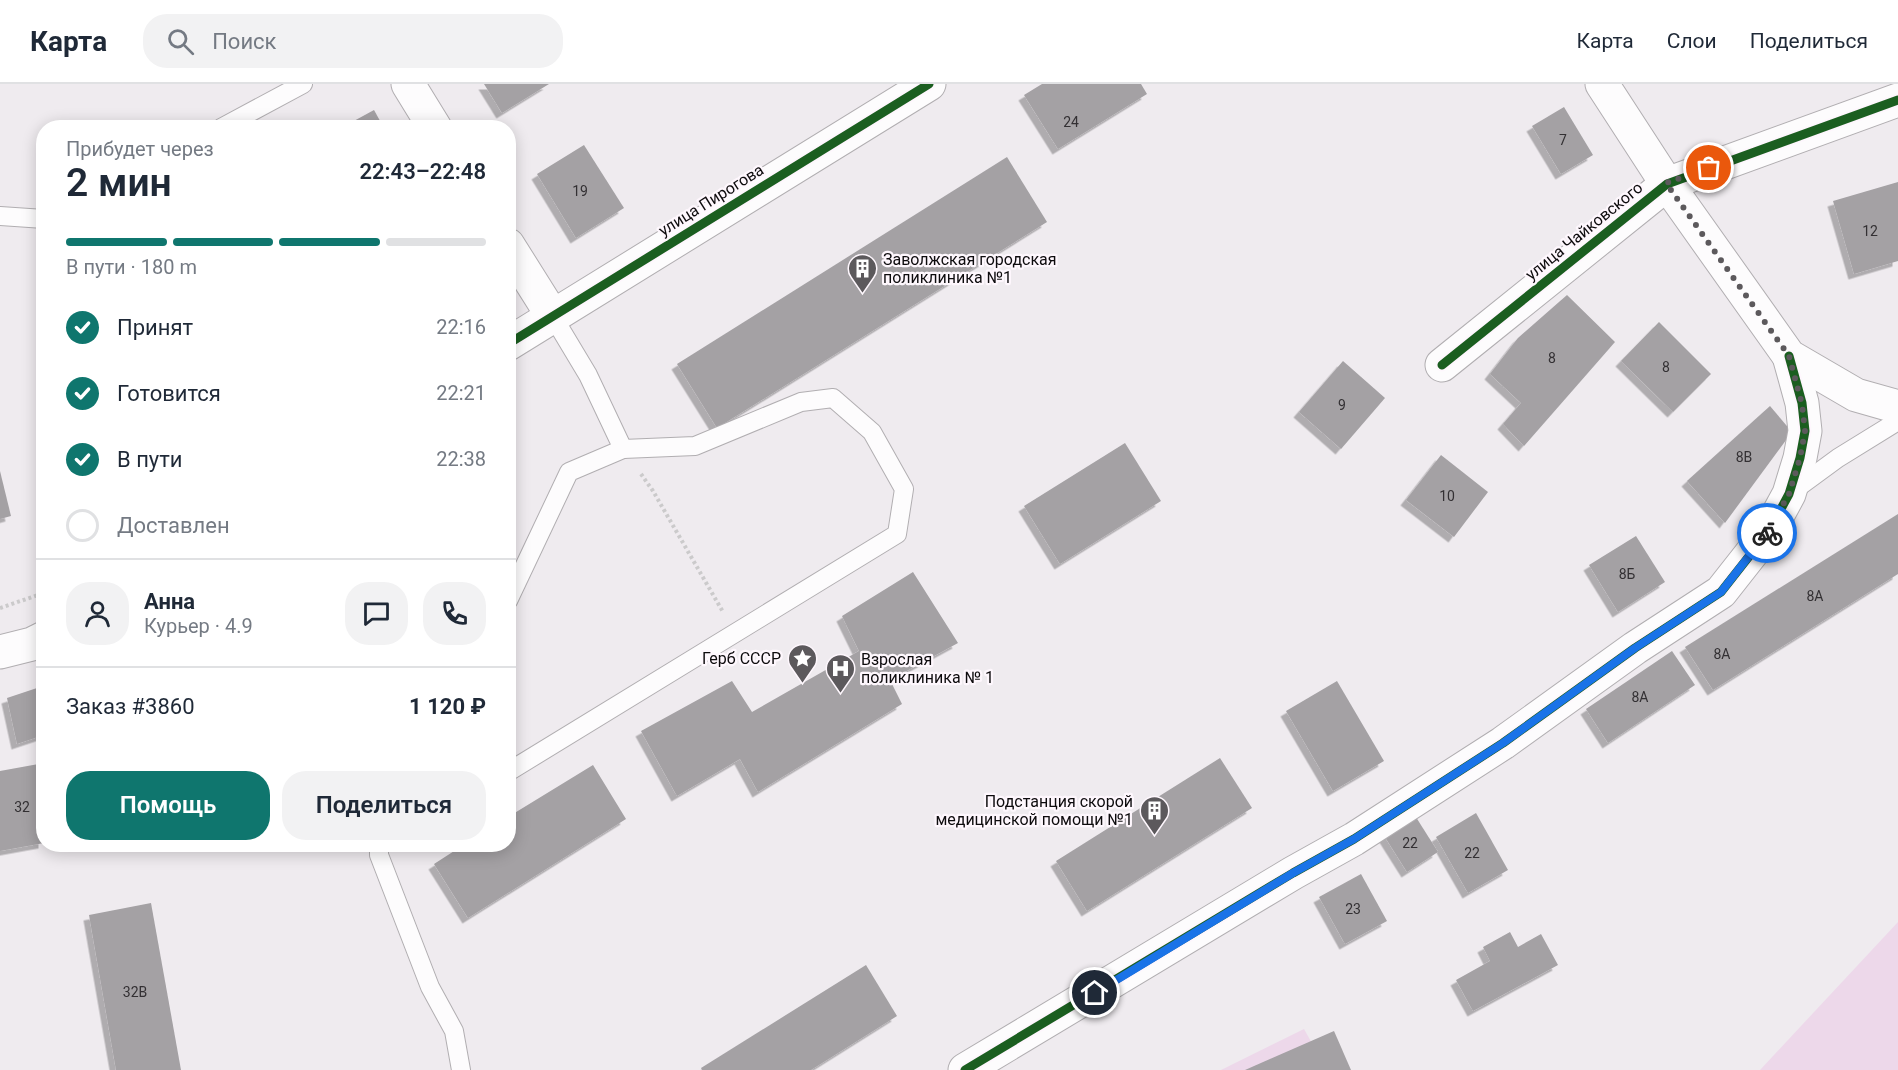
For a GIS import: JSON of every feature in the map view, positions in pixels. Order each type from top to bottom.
[{"type":"street","points":[[408,84],[430,120]]},
{"type":"street","name":"улица Пирогова","points":[[516,339],[929,84]]},
{"type":"street","points":[[965,1070],[1283,879],[1354,839],[1503,743],[1635,648],[1721,592],[1769,531],[1789,494],[1800,458],[1805,431],[1802,404],[1789,356],[1666,183],[1602,84]]},
{"type":"street","name":"улица Чайковского","points":[[1442,365],[1666,183],[1898,100]]},
{"type":"street","points":[[516,258],[552,315]]},
{"type":"street","points":[[1789,356],[1856,395],[1898,407]]},
{"type":"street","points":[[0,652],[36,642]]},
{"type":"lane","points":[[236,120],[303,84]]},
{"type":"lane","points":[[0,216],[36,218]]},
{"type":"lane","points":[[552,315],[588,375],[623,449]]},
{"type":"lane","points":[[516,584],[569,472],[623,449],[695,446],[801,402],[833,398],[872,432],[904,489],[897,534],[516,767]]},
{"type":"lane","points":[[1789,494],[1838,458],[1898,421]]},
{"type":"lane","points":[[379,852],[430,987],[454,1031],[461,1070]]},
{"type":"path","points":[[653,491],[735,633]]},
{"type":"path","points":[[0,608],[36,596]]},
{"type":"shaded area","points":[[1898,922],[1898,1070],[1760,1070]]},
{"type":"shaded area","points":[[1304,1029],[1327,1070],[1221,1070]]},
{"type":"building","points":[[484,84],[549,84],[502,113]]},
{"type":"building","points":[[1042,84],[1141,84],[1147,94],[1058,149],[1024,95]]},
{"type":"building","points":[[1564,107],[1593,155],[1561,174],[1532,126]]},
{"type":"building","points":[[374,110],[380,120],[356,120]]},
{"type":"building","points":[[584,145],[624,208],[576,238],[537,174]]},
{"type":"building","name":"Заволжская городская поликлиника №1","points":[[1007,157],[1047,222],[717,428],[677,364]]},
{"type":"building","points":[[1898,182],[1898,261],[1854,274],[1833,201]]},
{"type":"building","points":[[1567,295],[1615,342],[1524,446],[1503,424],[1521,403],[1490,374],[1518,338]]},
{"type":"building","points":[[1659,322],[1711,374],[1673,412],[1621,361]]},
{"type":"building","points":[[1343,361],[1385,398],[1341,449],[1299,412]]},
{"type":"building","points":[[1770,406],[1792,432],[1725,523],[1687,481]]},
{"type":"building","points":[[1125,443],[1161,501],[1060,564],[1024,506]]},
{"type":"building","points":[[1441,455],[1488,492],[1454,537],[1406,500]]},
{"type":"building","points":[[0,471],[11,516],[0,519]]},
{"type":"building","points":[[1898,514],[1898,574],[1713,690],[1685,647]]},
{"type":"building","points":[[1636,536],[1665,582],[1618,612],[1589,565]]},
{"type":"building","name":"Взрослая поликлиника № 1","points":[[913,572],[958,643],[890,680],[902,704],[758,792],[740,759],[677,796],[641,731],[732,681],[752,712],[859,651],[842,616]]},
{"type":"building","points":[[1672,651],[1695,685],[1608,743],[1586,709]]},
{"type":"building","points":[[1337,681],[1384,761],[1333,791],[1286,711]]},
{"type":"building","points":[[36,688],[36,738],[17,744],[7,698]]},
{"type":"building","name":"Подстанция скорой медицинской помощи №1","points":[[1220,758],[1252,808],[1087,911],[1056,861]]},
{"type":"building","points":[[36,764],[36,844],[0,851],[0,771]]},
{"type":"building","points":[[593,765],[626,819],[468,918],[434,864],[453,852],[516,852],[516,812]]},
{"type":"building","points":[[1476,813],[1508,870],[1468,893],[1436,837]]},
{"type":"building","points":[[1414,814],[1438,852],[1407,872],[1383,834]]},
{"type":"building","points":[[1361,874],[1387,921],[1345,944],[1319,897]]},
{"type":"building","points":[[151,903],[181,1070],[116,1070],[89,915]]},
{"type":"building","points":[[1510,932],[1518,947],[1541,934],[1558,965],[1473,1011],[1456,980],[1490,961],[1483,947]]},
{"type":"building","points":[[866,965],[897,1016],[811,1070],[702,1070],[701,1068]]},
{"type":"building","points":[[1334,1031],[1351,1070],[1245,1070]]},
{"type":"cycle path","points":[[516,339],[929,84]]},
{"type":"cycle path","points":[[1442,365],[1667,184],[1898,100]]},
{"type":"cycle path","points":[[965,1070],[1293,873],[1354,839],[1503,743],[1635,648],[1721,592],[1769,531],[1789,494],[1800,458],[1805,431],[1802,403],[1789,356]]},
{"type":"way so far","points":[[1709,168],[1666,183],[1789,356],[1802,404],[1805,431],[1800,458],[1789,494],[1767,533]]},
{"type":"place","name":"Заволжская городская поликлиника №1","points":[[862,294]]},
{"type":"place","name":"Герб СССР","points":[[802,684]]},
{"type":"place","name":"Взрослая поликлиника № 1","points":[[840,694]]},
{"type":"place","name":"Подстанция скорой медицинской помощи №1","points":[[1154,836]]},
{"type":"route","points":[[1095,993],[1293,873],[1354,839],[1503,743],[1635,648],[1721,592],[1767,533]]}]
